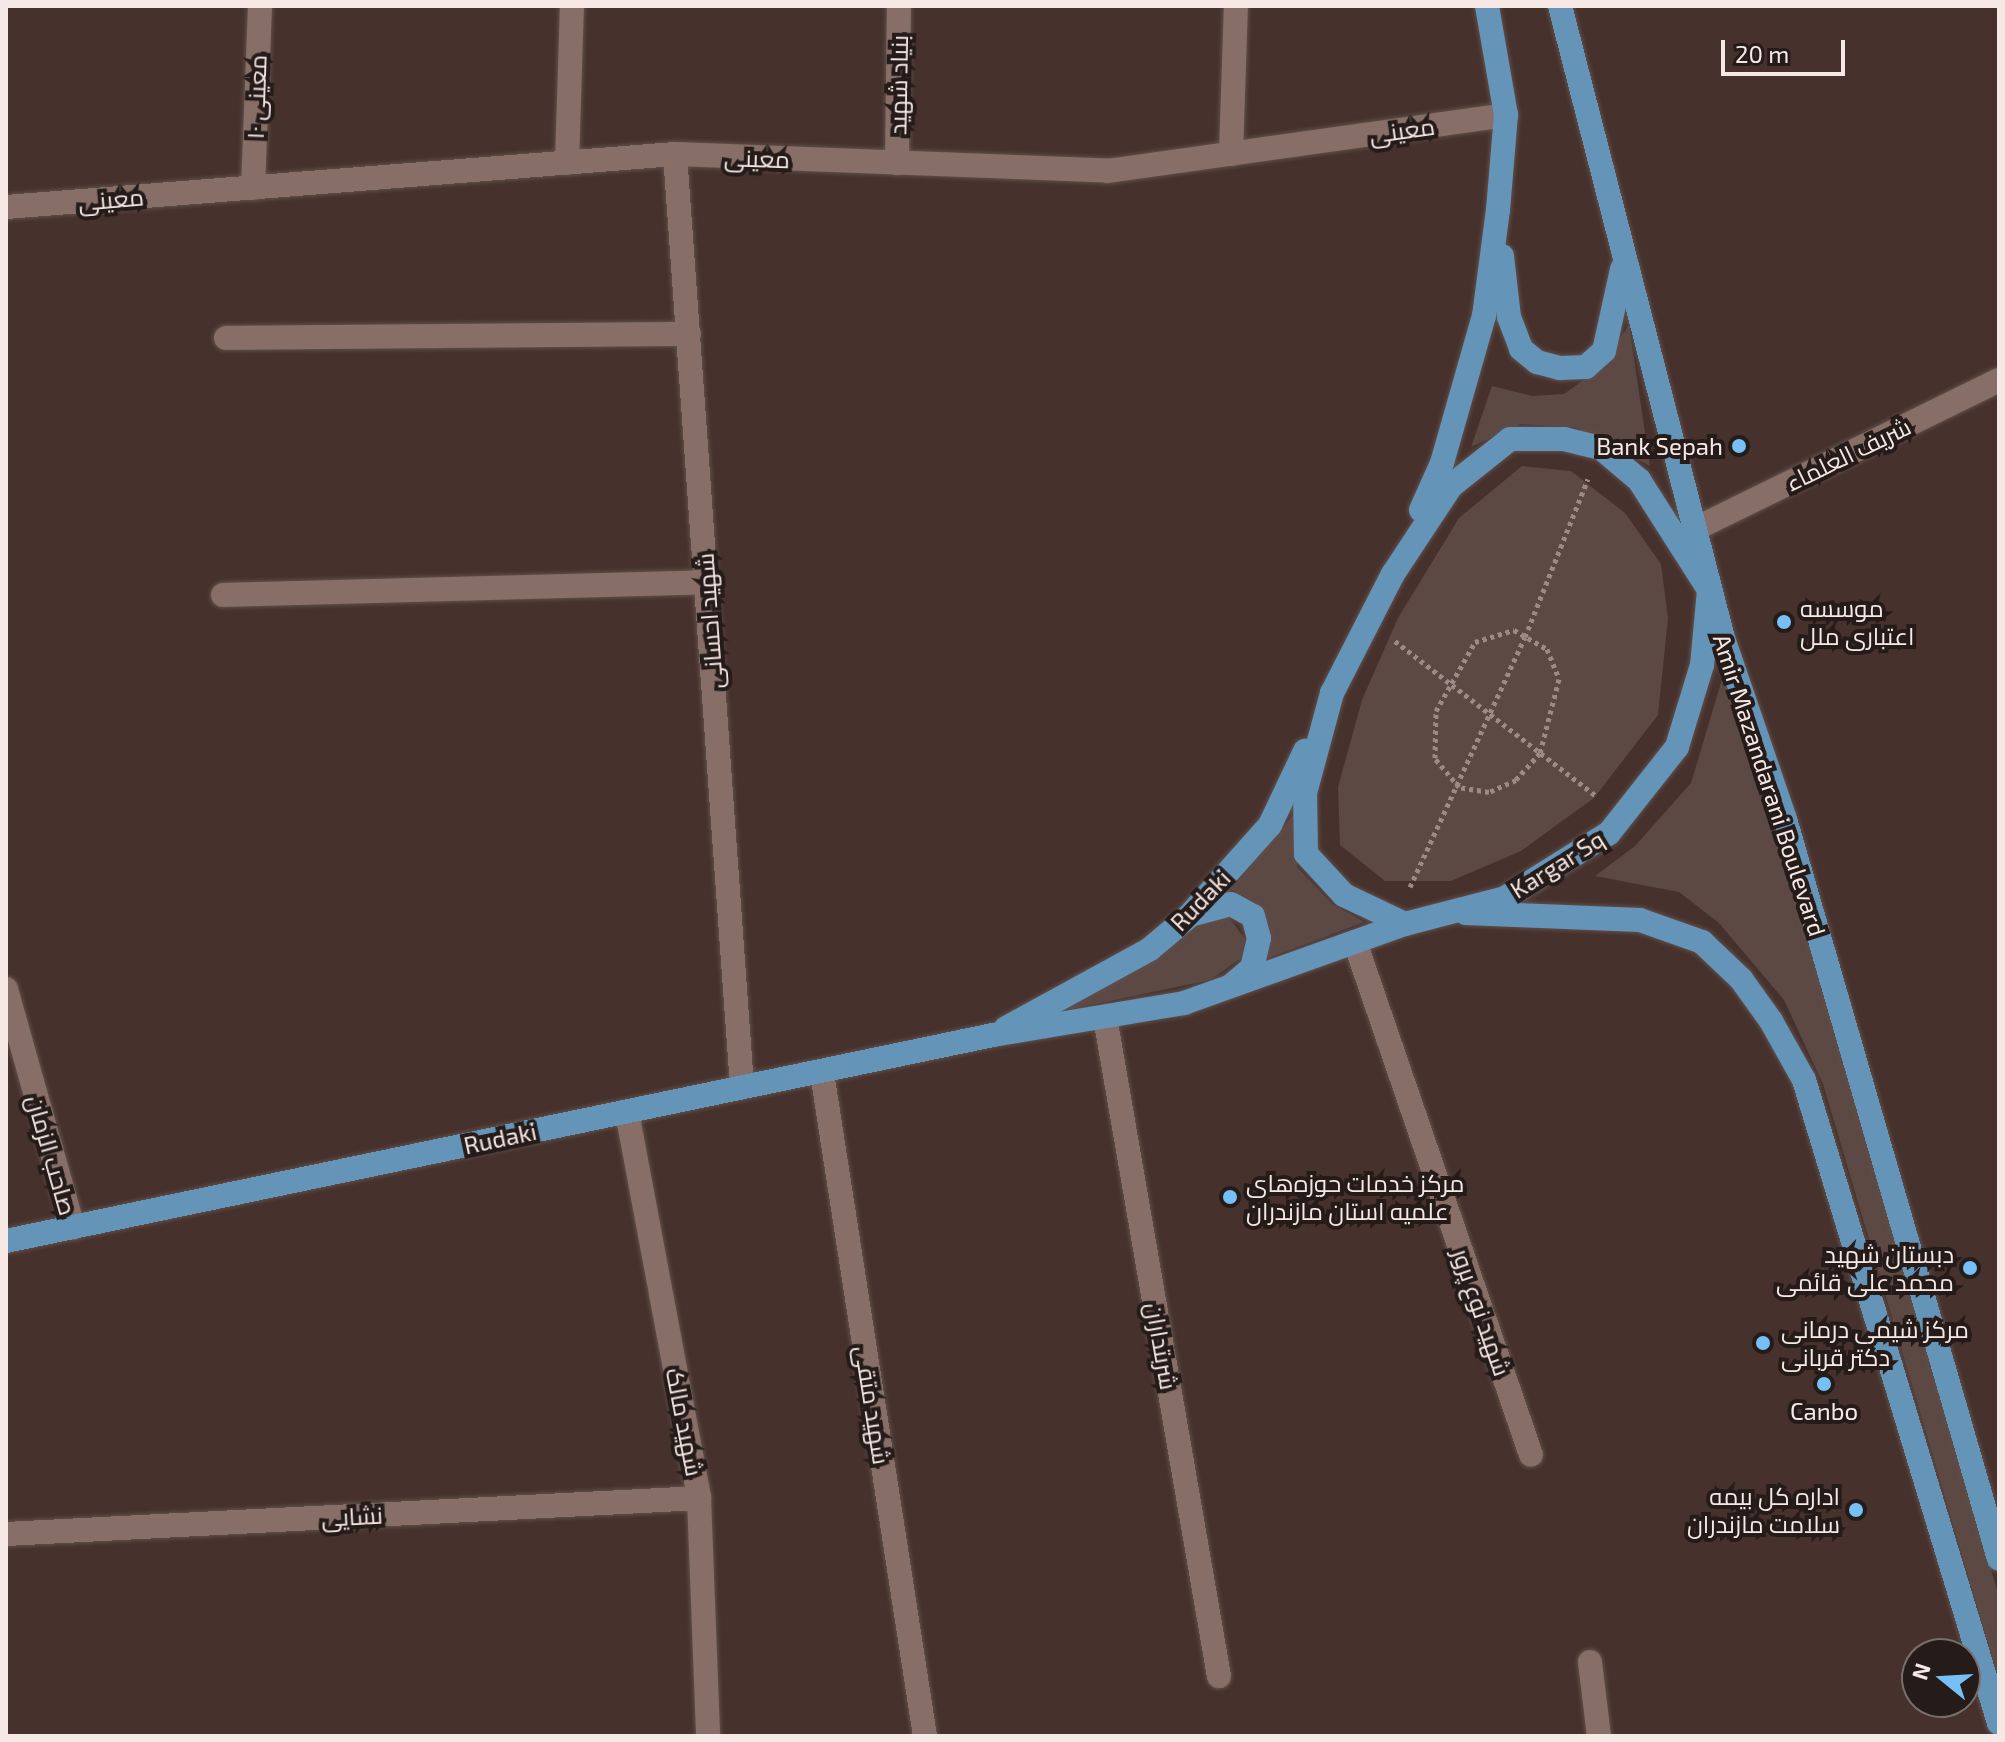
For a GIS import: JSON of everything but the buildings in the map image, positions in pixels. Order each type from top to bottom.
[{"type":"main road","points":[[1400,922],[1344,895],[1306,854],[1305,793],[1332,693],[1393,574],[1442,463],[1484,316],[1506,115],[1487,6]]},
{"type":"main road","name":"Amir Mazandarani Boulevard","points":[[1560,6],[1697,528],[1709,590],[1785,819],[1993,1517],[1999,1559]]},
{"type":"main road","points":[[1498,210],[1509,317],[1521,349],[1537,362],[1586,367],[1604,351],[1618,309],[1623,247]]},
{"type":"main road","points":[[1393,574],[1451,486],[1510,439],[1564,439],[1601,448],[1639,480],[1709,590]]},
{"type":"main road","name":"Kargar Sq","points":[[1400,922],[1455,912],[1505,898],[1609,833],[1677,747],[1702,665],[1709,590]]},
{"type":"main road","name":"Rudaki","points":[[993,1035],[1150,949],[1188,917],[1270,825],[1332,693]]},
{"type":"main road","points":[[1188,917],[1210,905],[1231,904],[1253,916],[1259,938],[1252,968],[1228,988]]},
{"type":"main road","points":[[1455,912],[1640,920],[1702,942],[1741,979],[1771,1021],[1804,1080],[1999,1723]]},
{"type":"main road","name":"Rudaki","points":[[6,1241],[993,1035],[1184,1003],[1355,942],[1400,922]]},
{"type":"street","name":"معینی ۱۰","points":[[253,188],[260,6]]},
{"type":"street","points":[[567,163],[572,6]]},
{"type":"street","name":"بنیاد شهید","points":[[897,163],[899,6]]},
{"type":"street","points":[[1231,154],[1236,6]]},
{"type":"street","name":"معینی","points":[[6,207],[675,154],[1108,171],[1506,115]]},
{"type":"street","name":"شهید احسانی","points":[[675,154],[742,1087]]},
{"type":"street","points":[[226,338],[689,334]]},
{"type":"street","name":"شریف العلماء","points":[[1697,528],[1999,380]]},
{"type":"street","points":[[223,595],[707,582]]},
{"type":"street","name":"شهید نوع پرور","points":[[1355,942],[1531,1455]]},
{"type":"street","name":"صاحب الزمان","points":[[6,989],[73,1228]]},
{"type":"street","name":"شربتداران","points":[[1105,1017],[1219,1676]]},
{"type":"street","name":"شهید متقی","points":[[822,1073],[925,1736]]},
{"type":"street","name":"شهید مالک","points":[[627,1112],[699,1498],[708,1736]]},
{"type":"street","name":"نشایی","points":[[6,1534],[699,1498]]},
{"type":"street","points":[[1590,1662],[1599,1736]]},
{"type":"path","points":[[1400,922],[1525,637],[1601,448]]},
{"type":"path","points":[[1369,621],[1623,817]]},
{"type":"path","points":[[1514,630],[1547,649],[1559,679],[1540,753],[1516,780],[1489,792],[1459,787],[1435,758],[1436,711],[1448,682],[1475,642],[1514,630]]},
{"type":"shaded area","points":[[1629,325],[1650,466],[1574,427],[1520,424],[1471,447],[1492,386],[1532,396],[1564,394],[1600,368]]},
{"type":"shaded area","points":[[1522,466],[1571,471],[1625,513],[1661,564],[1668,618],[1658,715],[1594,798],[1521,851],[1451,881],[1385,881],[1340,845],[1338,787],[1362,700],[1398,618],[1459,518]]},
{"type":"shaded area","points":[[1723,676],[1800,914],[1999,1597],[1999,1679],[1823,1084],[1784,1000],[1719,923],[1679,892],[1595,876],[1635,846],[1691,783]]},
{"type":"shaded area","points":[[1294,814],[1297,867],[1332,904],[1364,922],[1266,959],[1266,923],[1256,903],[1231,889]]},
{"type":"shaded area","points":[[1228,916],[1245,939],[1241,958],[1210,980],[1062,1011],[1199,923]]},
{"type":"place","name":"Bank Sepah","points":[[1739,446]]},
{"type":"place","name":"موسسه اعتباری ملل","points":[[1784,622]]},
{"type":"place","name":"مرکز خدمات حوزه‌های علمیه استان مازندران","points":[[1230,1197]]},
{"type":"place","name":"دبستان شهید محمد علی قائمی","points":[[1970,1268]]},
{"type":"place","name":"مرکز شیمی درمانی دکتر قربانی","points":[[1763,1343]]},
{"type":"place","name":"Canbo","points":[[1824,1384]]},
{"type":"place","name":"اداره کل بیمه سلامت مازندران","points":[[1856,1510]]}]
